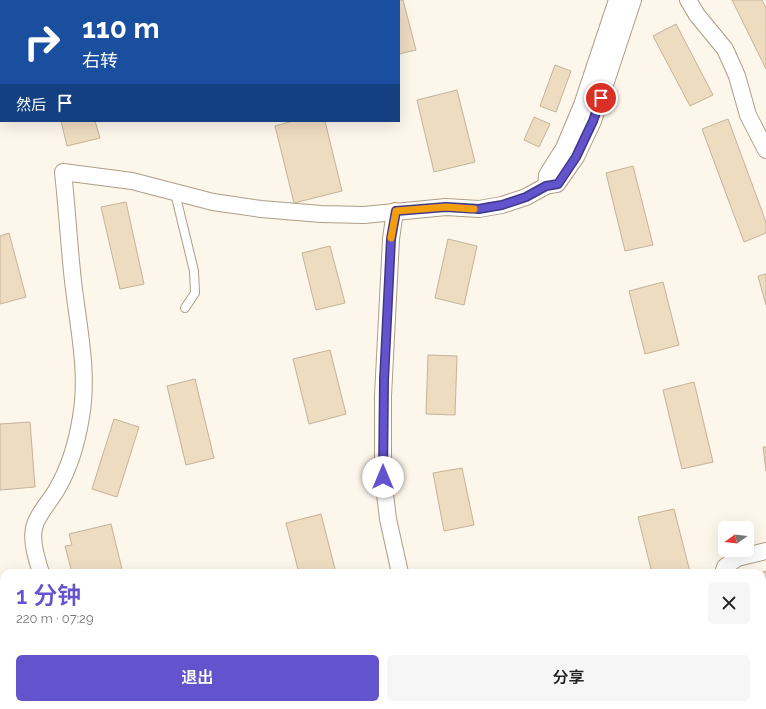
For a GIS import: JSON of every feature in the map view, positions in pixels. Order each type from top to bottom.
[{"type":"street","points":[[570,152],[582,105],[617,0]]},
{"type":"street","points":[[40,569],[34,541],[34,528],[41,513],[66,473],[74,448],[81,416],[84,374],[73,280],[63,172],[132,182],[213,202],[261,209],[321,214],[364,215],[446,207],[479,209],[502,205],[526,197],[546,186],[547,175],[570,152],[593,121],[633,0]]},
{"type":"street","points":[[688,0],[697,14],[725,49],[737,76],[748,115],[766,150]]},
{"type":"street","points":[[593,70],[609,75]]},
{"type":"street","points":[[396,211],[391,239],[384,380],[383,477],[388,518],[399,569]]},
{"type":"street","points":[[724,569],[737,558],[766,551]]},
{"type":"lane","points":[[175,193],[194,271],[195,293],[185,308]]},
{"type":"building","points":[[400,0],[403,0],[416,50],[400,54]]},
{"type":"building","points":[[732,0],[762,0],[766,8],[766,69]]},
{"type":"building","points":[[676,24],[713,95],[690,106],[653,36]]},
{"type":"building","points":[[555,65],[571,71],[556,112],[540,106]]},
{"type":"building","points":[[457,90],[475,162],[434,172],[417,100]]},
{"type":"building","points":[[534,117],[550,124],[539,147],[524,140]]},
{"type":"building","points":[[728,119],[766,222],[766,233],[744,242],[702,129]]},
{"type":"building","points":[[61,122],[95,122],[100,138],[67,146]]},
{"type":"building","points":[[289,122],[325,122],[342,191],[294,203],[275,126]]},
{"type":"building","points":[[633,166],[653,245],[625,251],[606,173]]},
{"type":"building","points":[[126,202],[144,284],[120,289],[101,207]]},
{"type":"building","points":[[9,233],[26,297],[0,304],[0,236]]},
{"type":"building","points":[[448,239],[477,246],[464,305],[435,298]]},
{"type":"building","points":[[330,246],[345,303],[316,310],[302,253]]},
{"type":"building","points":[[766,274],[766,305],[758,276]]},
{"type":"building","points":[[663,282],[679,345],[645,354],[629,291]]},
{"type":"building","points":[[330,350],[346,414],[309,424],[293,359]]},
{"type":"building","points":[[428,355],[457,356],[455,415],[426,414]]},
{"type":"building","points":[[195,379],[214,458],[186,465],[167,386]]},
{"type":"building","points":[[694,382],[713,462],[682,469],[663,390]]},
{"type":"building","points":[[114,419],[139,427],[117,497],[92,489]]},
{"type":"building","points":[[30,422],[35,487],[0,490],[0,424]]},
{"type":"building","points":[[763,447],[766,447],[766,471]]},
{"type":"building","points":[[462,468],[474,525],[444,531],[433,473]]},
{"type":"building","points":[[674,509],[689,569],[651,569],[638,517]]},
{"type":"building","points":[[321,514],[335,569],[298,569],[286,523]]},
{"type":"building","points":[[111,524],[122,569],[71,569],[65,546],[72,545],[69,534]]},
{"type":"slow traffic","points":[[391,238],[396,211],[446,207],[474,209]]},
{"type":"route","points":[[383,477],[383,396],[391,239],[396,211],[446,207],[479,209],[502,205],[526,197],[546,186],[558,184],[576,157],[593,121],[601,98]]}]
